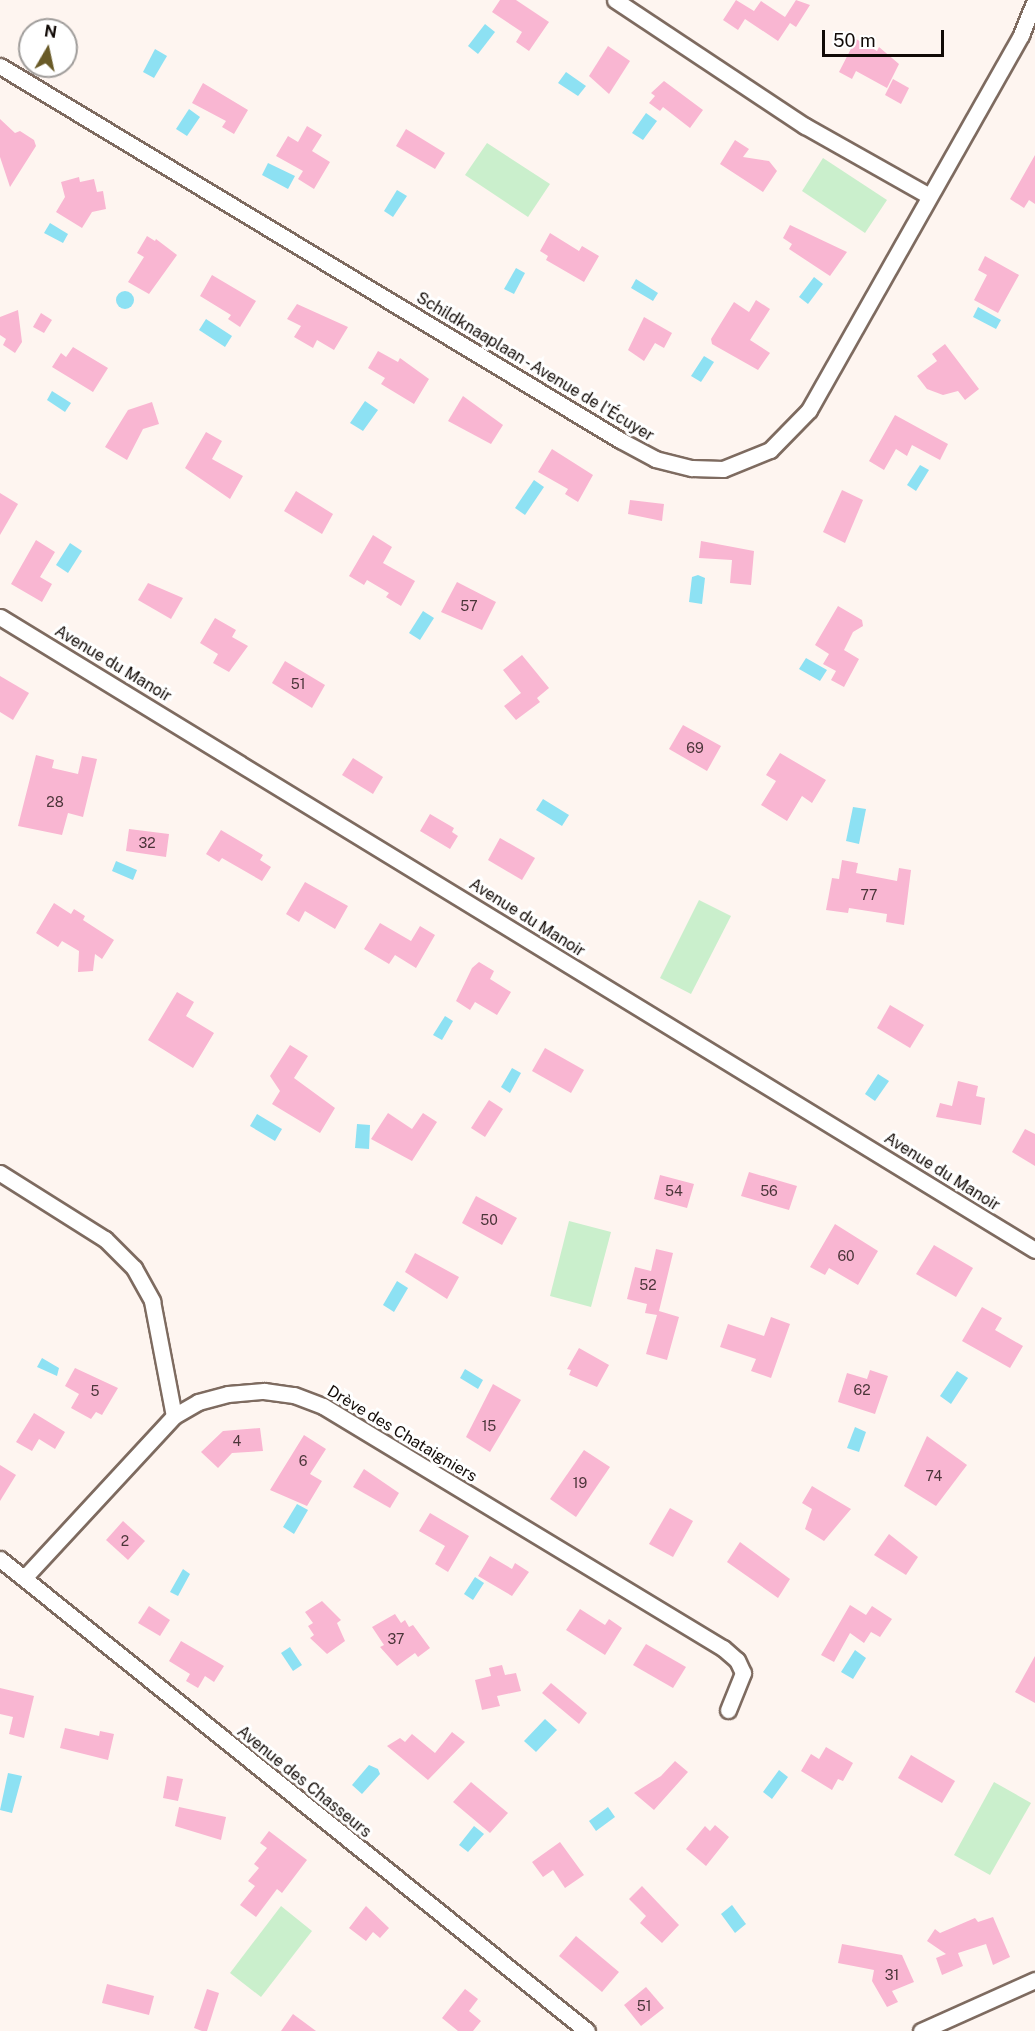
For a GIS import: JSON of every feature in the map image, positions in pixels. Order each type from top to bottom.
[{"type":"street","points":[[615,0],[805,126],[929,196]]},
{"type":"street","name":"Schildknaaplaan - Avenue de l'Écuyer","points":[[0,66],[620,440],[655,459],[692,468],[723,469],[770,450],[792,431],[809,410],[1021,35],[1035,0]]},
{"type":"street","name":"Avenue du Manoir","points":[[0,617],[1035,1250]]},
{"type":"street","points":[[0,1173],[97,1233],[134,1268],[152,1301],[174,1416]]},
{"type":"street","name":"Drève des Chataigniers","points":[[24,1578],[174,1416],[198,1401],[264,1391],[294,1395],[323,1406],[723,1648],[737,1660],[743,1673],[728,1710]]},
{"type":"street","name":"Avenue des Chasseurs","points":[[0,1559],[587,2031]]},
{"type":"street","points":[[921,2031],[1035,1980]]},
{"type":"green space","points":[[487,143],[550,184],[528,217],[465,175]]},
{"type":"green space","points":[[823,158],[887,200],[865,233],[802,191]]},
{"type":"green space","points":[[699,900],[731,916],[691,994],[660,978]]},
{"type":"green space","points":[[569,1221],[611,1232],[591,1307],[550,1296]]},
{"type":"green space","points":[[994,1782],[1031,1803],[990,1875],[954,1855]]},
{"type":"green space","points":[[281,1906],[312,1931],[261,1997],[230,1973]]},
{"type":"water","points":[[485,24],[495,32],[478,54],[468,46]]},
{"type":"water","points":[[155,49],[167,56],[154,78],[143,72]]},
{"type":"water","points":[[566,72],[586,86],[578,96],[558,83]]},
{"type":"water","points":[[189,109],[200,117],[187,136],[176,129]]},
{"type":"water","points":[[646,113],[657,121],[643,140],[632,133]]},
{"type":"water","points":[[268,163],[295,176],[288,189],[262,175]]},
{"type":"water","points":[[397,190],[407,196],[393,217],[384,211]]},
{"type":"water","points":[[50,223],[68,234],[63,243],[44,233]]},
{"type":"water","points":[[516,268],[525,273],[514,294],[504,289]]},
{"type":"water","points":[[814,277],[823,284],[808,304],[799,297]]},
{"type":"water","points":[[636,279],[658,293],[653,301],[631,288]]},
{"type":"water","points":[[125,291],[131,294],[134,300],[131,306],[125,309],[119,306],[116,300],[119,294]]},
{"type":"water","points":[[978,307],[1001,320],[996,329],[973,317]]},
{"type":"water","points":[[206,319],[232,336],[225,347],[199,330]]},
{"type":"water","points":[[704,356],[714,362],[701,382],[691,376]]},
{"type":"water","points":[[52,391],[71,403],[65,412],[47,400]]},
{"type":"water","points":[[365,401],[378,410],[363,431],[350,423]]},
{"type":"water","points":[[920,465],[929,470],[916,491],[907,485]]},
{"type":"water","points":[[534,480],[544,487],[525,515],[515,508]]},
{"type":"water","points":[[70,543],[82,551],[68,573],[56,565]]},
{"type":"water","points":[[698,575],[705,578],[702,604],[689,602],[692,577]]},
{"type":"water","points":[[423,611],[434,618],[420,640],[409,633]]},
{"type":"water","points":[[806,658],[827,670],[820,681],[799,669]]},
{"type":"water","points":[[543,799],[569,815],[562,826],[536,810]]},
{"type":"water","points":[[853,807],[866,809],[859,844],[846,841]]},
{"type":"water","points":[[116,861],[137,870],[133,880],[112,871]]},
{"type":"water","points":[[445,1016],[453,1021],[442,1040],[433,1035]]},
{"type":"water","points":[[512,1068],[521,1073],[510,1093],[501,1087]]},
{"type":"water","points":[[878,1074],[889,1081],[875,1101],[865,1094]]},
{"type":"water","points":[[257,1114],[282,1129],[275,1141],[250,1126]]},
{"type":"water","points":[[357,1124],[370,1125],[369,1149],[355,1148]]},
{"type":"water","points":[[397,1281],[408,1288],[394,1312],[383,1305]]},
{"type":"water","points":[[42,1358],[59,1368],[57,1376],[37,1367]]},
{"type":"water","points":[[465,1369],[483,1380],[478,1389],[460,1378]]},
{"type":"water","points":[[957,1371],[968,1378],[951,1404],[940,1396]]},
{"type":"water","points":[[855,1427],[866,1432],[859,1452],[847,1448]]},
{"type":"water","points":[[297,1504],[308,1510],[294,1534],[283,1527]]},
{"type":"water","points":[[183,1569],[190,1574],[178,1596],[170,1592]]},
{"type":"water","points":[[475,1577],[484,1583],[473,1600],[464,1594]]},
{"type":"water","points":[[290,1647],[302,1665],[293,1671],[281,1653]]},
{"type":"water","points":[[855,1650],[866,1658],[853,1679],[841,1672]]},
{"type":"water","points":[[545,1719],[557,1730],[536,1752],[524,1741]]},
{"type":"water","points":[[369,1765],[378,1769],[380,1774],[362,1794],[352,1785]]},
{"type":"water","points":[[779,1770],[788,1777],[772,1799],[763,1792]]},
{"type":"water","points":[[8,1773],[22,1776],[12,1813],[0,1810]]},
{"type":"water","points":[[608,1807],[615,1817],[596,1831],[589,1821]]},
{"type":"water","points":[[474,1826],[484,1834],[468,1852],[459,1845]]},
{"type":"water","points":[[732,1905],[746,1924],[735,1933],[721,1914]]},
{"type":"building","points":[[500,0],[516,0],[549,22],[529,51],[516,42],[522,32],[492,12]]},
{"type":"building","points":[[736,0],[754,11],[761,1],[785,17],[796,0],[810,5],[796,27],[790,23],[778,41],[745,19],[738,30],[723,20]]},
{"type":"building","points":[[856,39],[877,51],[879,47],[899,64],[887,88],[856,71],[852,79],[839,72]]},
{"type":"building","points":[[608,46],[630,61],[609,94],[589,76]]},
{"type":"building","points":[[893,79],[909,88],[901,104],[885,95]]},
{"type":"building","points":[[664,81],[703,110],[690,128],[663,107],[660,111],[649,103],[655,96],[651,93]]},
{"type":"building","points":[[203,83],[248,110],[234,134],[222,127],[226,121],[192,103]]},
{"type":"building","points":[[0,119],[15,133],[20,131],[34,140],[36,146],[10,187],[0,157]]},
{"type":"building","points":[[307,126],[322,135],[312,151],[330,162],[314,189],[298,179],[303,171],[276,156],[288,136],[298,142]]},
{"type":"building","points":[[406,129],[445,153],[435,169],[396,146]]},
{"type":"building","points":[[735,140],[749,149],[743,157],[769,161],[777,171],[763,192],[720,164]]},
{"type":"building","points":[[1035,155],[1035,204],[1029,200],[1024,208],[1010,199]]},
{"type":"building","points":[[79,177],[80,182],[94,179],[97,192],[103,191],[106,209],[92,212],[82,228],[56,212],[65,197],[61,182]]},
{"type":"building","points":[[790,225],[847,252],[830,276],[789,249],[792,244],[783,238]]},
{"type":"building","points":[[550,233],[579,251],[582,246],[599,256],[584,282],[546,260],[548,256],[540,251]]},
{"type":"building","points":[[147,236],[155,241],[156,239],[177,255],[149,294],[128,282],[144,257],[137,253]]},
{"type":"building","points":[[985,256],[1019,275],[998,313],[974,300],[987,275],[978,270]]},
{"type":"building","points":[[212,275],[256,301],[240,327],[228,319],[231,315],[200,296]]},
{"type":"building","points":[[756,300],[770,309],[750,340],[770,353],[758,370],[712,344],[711,339],[734,302],[749,312]]},
{"type":"building","points":[[297,304],[348,327],[334,350],[317,340],[313,348],[294,337],[301,326],[287,319]]},
{"type":"building","points":[[18,310],[22,342],[15,353],[3,345],[6,339],[0,335],[0,317]]},
{"type":"building","points":[[41,313],[52,320],[44,333],[33,327]]},
{"type":"building","points":[[644,317],[672,333],[664,348],[655,343],[644,361],[628,350]]},
{"type":"building","points":[[945,344],[979,389],[965,400],[958,391],[943,395],[927,389],[917,376],[937,361],[932,354]]},
{"type":"building","points":[[73,347],[108,368],[93,392],[52,367],[61,353],[66,357]]},
{"type":"building","points":[[378,351],[398,362],[400,358],[429,379],[414,404],[381,384],[385,378],[368,368]]},
{"type":"building","points":[[463,396],[503,425],[491,444],[448,421]]},
{"type":"building","points":[[152,402],[159,424],[143,429],[127,460],[105,447],[128,410]]},
{"type":"building","points":[[895,415],[948,444],[940,460],[912,445],[907,456],[896,449],[884,470],[869,461]]},
{"type":"building","points":[[206,432],[222,441],[212,459],[243,476],[230,499],[185,468]]},
{"type":"building","points":[[552,449],[593,475],[578,502],[565,494],[568,489],[538,472]]},
{"type":"building","points":[[842,490],[863,500],[845,543],[823,532]]},
{"type":"building","points":[[296,491],[333,514],[322,534],[284,511]]},
{"type":"building","points":[[0,493],[18,504],[0,535]]},
{"type":"building","points":[[630,500],[664,504],[662,521],[628,514]]},
{"type":"building","points":[[373,535],[392,547],[383,563],[415,581],[401,606],[386,597],[389,593],[367,580],[364,585],[349,576]]},
{"type":"building","points":[[36,540],[55,552],[40,577],[52,584],[42,602],[11,584]]},
{"type":"building","points":[[701,541],[754,551],[751,585],[730,583],[732,560],[699,558]]},
{"type":"building","points":[[457,582],[496,602],[482,630],[441,612]]},
{"type":"building","points":[[148,583],[183,598],[171,619],[138,600]]},
{"type":"building","points":[[838,606],[862,620],[863,626],[853,632],[844,650],[859,659],[844,687],[831,680],[836,671],[823,664],[829,654],[815,645]]},
{"type":"building","points":[[215,618],[236,630],[232,637],[248,646],[229,672],[213,663],[218,654],[200,643]]},
{"type":"building","points":[[522,655],[549,688],[537,698],[540,702],[516,720],[504,706],[521,693],[503,670]]},
{"type":"building","points":[[285,661],[325,685],[312,708],[272,683]]},
{"type":"building","points":[[0,676],[29,693],[13,720],[0,712]]},
{"type":"building","points":[[683,725],[721,746],[707,771],[669,749]]},
{"type":"building","points":[[780,753],[826,780],[812,803],[802,796],[787,821],[761,805],[776,781],[766,775]]},
{"type":"building","points":[[36,755],[54,760],[52,768],[78,774],[82,756],[97,759],[83,817],[68,813],[62,835],[18,826]]},
{"type":"building","points":[[353,758],[383,777],[373,794],[342,775]]},
{"type":"building","points":[[430,814],[454,828],[452,832],[458,836],[450,849],[420,831]]},
{"type":"building","points":[[129,829],[169,834],[166,857],[126,851]]},
{"type":"building","points":[[221,830],[263,855],[260,860],[271,867],[262,881],[222,858],[219,862],[206,854]]},
{"type":"building","points":[[500,838],[535,858],[522,880],[488,860]]},
{"type":"building","points":[[842,860],[858,863],[856,873],[897,881],[899,868],[911,870],[904,925],[886,922],[887,914],[849,908],[848,913],[826,910],[832,878],[839,879]]},
{"type":"building","points":[[305,882],[348,906],[335,929],[305,911],[299,922],[286,914]]},
{"type":"building","points":[[54,903],[71,914],[74,909],[85,916],[83,920],[114,940],[102,959],[95,954],[93,971],[78,972],[79,951],[62,941],[58,947],[36,933]]},
{"type":"building","points":[[380,923],[411,941],[420,926],[435,935],[416,968],[395,955],[389,964],[364,949]]},
{"type":"building","points":[[479,962],[494,971],[490,979],[511,992],[497,1015],[475,1002],[470,1010],[456,1001],[472,968]]},
{"type":"building","points":[[177,992],[194,1002],[186,1016],[214,1033],[193,1068],[148,1040]]},
{"type":"building","points":[[890,1005],[924,1025],[910,1048],[877,1028]]},
{"type":"building","points":[[290,1045],[308,1056],[294,1078],[335,1108],[320,1133],[272,1104],[280,1091],[270,1076]]},
{"type":"building","points":[[545,1048],[584,1070],[571,1093],[532,1071]]},
{"type":"building","points":[[958,1081],[978,1086],[976,1096],[985,1098],[981,1125],[936,1117],[940,1103],[952,1106]]},
{"type":"building","points":[[489,1100],[503,1109],[485,1137],[471,1128]]},
{"type":"building","points":[[388,1113],[412,1129],[423,1113],[437,1122],[412,1161],[371,1139]]},
{"type":"building","points":[[1025,1129],[1035,1134],[1035,1166],[1012,1152]]},
{"type":"building","points":[[749,1172],[797,1186],[789,1210],[741,1196]]},
{"type":"building","points":[[660,1175],[694,1184],[687,1208],[654,1199]]},
{"type":"building","points":[[476,1196],[517,1218],[502,1245],[462,1223]]},
{"type":"building","points":[[835,1224],[878,1251],[858,1285],[829,1268],[825,1275],[810,1267]]},
{"type":"building","points":[[934,1245],[973,1268],[956,1297],[916,1274]]},
{"type":"building","points":[[656,1249],[673,1253],[659,1311],[679,1317],[667,1360],[646,1354],[657,1315],[645,1313],[647,1304],[627,1299],[635,1267],[651,1271]]},
{"type":"building","points":[[415,1253],[459,1277],[447,1299],[405,1272]]},
{"type":"building","points":[[982,1307],[1002,1318],[995,1330],[1023,1346],[1010,1368],[962,1341]]},
{"type":"building","points":[[771,1317],[790,1324],[771,1378],[751,1371],[756,1359],[720,1347],[728,1324],[764,1336]]},
{"type":"building","points":[[579,1348],[609,1365],[597,1387],[569,1375],[571,1370],[567,1369]]},
{"type":"building","points":[[75,1368],[118,1388],[102,1415],[96,1412],[91,1419],[71,1408],[79,1394],[65,1386]]},
{"type":"building","points":[[870,1370],[888,1376],[875,1414],[838,1402],[847,1373],[867,1379]]},
{"type":"building","points":[[493,1384],[521,1400],[490,1452],[466,1437]]},
{"type":"building","points":[[34,1413],[65,1432],[55,1449],[39,1439],[32,1451],[16,1442]]},
{"type":"building","points":[[260,1428],[263,1451],[232,1453],[218,1468],[201,1452],[223,1431]]},
{"type":"building","points":[[304,1435],[326,1449],[310,1474],[322,1481],[307,1506],[270,1490]]},
{"type":"building","points":[[927,1436],[967,1465],[936,1506],[904,1486]]},
{"type":"building","points":[[584,1450],[610,1467],[576,1517],[550,1499]]},
{"type":"building","points":[[0,1465],[16,1475],[0,1501]]},
{"type":"building","points":[[364,1469],[399,1493],[390,1508],[353,1487]]},
{"type":"building","points":[[812,1486],[851,1509],[824,1541],[805,1529],[812,1509],[802,1503]]},
{"type":"building","points":[[670,1508],[693,1521],[673,1557],[649,1544]]},
{"type":"building","points":[[430,1513],[469,1536],[448,1572],[435,1564],[445,1546],[419,1531]]},
{"type":"building","points":[[123,1521],[145,1541],[128,1560],[106,1540]]},
{"type":"building","points":[[889,1534],[918,1557],[906,1575],[874,1555]]},
{"type":"building","points":[[740,1542],[790,1579],[778,1598],[727,1562]]},
{"type":"building","points":[[490,1556],[512,1569],[515,1563],[529,1572],[512,1596],[478,1576]]},
{"type":"building","points":[[322,1601],[341,1620],[337,1623],[345,1641],[327,1654],[310,1638],[314,1635],[308,1626],[313,1623],[305,1612]]},
{"type":"building","points":[[850,1605],[866,1615],[872,1606],[892,1619],[880,1637],[871,1632],[864,1643],[850,1633],[834,1662],[821,1655]]},
{"type":"building","points":[[149,1606],[170,1620],[160,1636],[138,1623]]},
{"type":"building","points":[[580,1609],[605,1625],[609,1619],[622,1628],[605,1655],[566,1630]]},
{"type":"building","points":[[395,1614],[401,1623],[405,1620],[409,1627],[413,1625],[430,1648],[418,1657],[415,1653],[397,1666],[380,1647],[384,1645],[372,1627]]},
{"type":"building","points":[[181,1641],[224,1666],[214,1682],[205,1676],[198,1688],[186,1681],[190,1674],[169,1661]]},
{"type":"building","points":[[646,1644],[686,1667],[673,1688],[633,1665]]},
{"type":"building","points":[[1035,1656],[1035,1703],[1015,1692]]},
{"type":"building","points":[[502,1665],[505,1675],[516,1673],[521,1691],[497,1696],[500,1706],[482,1710],[475,1680],[491,1676],[489,1668]]},
{"type":"building","points":[[551,1683],[587,1713],[579,1724],[542,1693]]},
{"type":"building","points":[[0,1688],[34,1696],[24,1738],[9,1734],[13,1717],[0,1714]]},
{"type":"building","points":[[65,1728],[99,1736],[100,1731],[114,1734],[108,1760],[60,1748]]},
{"type":"building","points":[[452,1732],[465,1742],[428,1780],[387,1746],[400,1738],[405,1742],[412,1734],[435,1753]]},
{"type":"building","points":[[826,1747],[853,1763],[843,1781],[838,1779],[832,1790],[801,1771],[811,1754],[819,1759]]},
{"type":"building","points":[[911,1755],[955,1781],[942,1803],[898,1778]]},
{"type":"building","points":[[675,1761],[688,1772],[654,1810],[634,1793],[661,1776]]},
{"type":"building","points":[[167,1776],[183,1779],[178,1801],[163,1798]]},
{"type":"building","points":[[471,1782],[508,1813],[490,1833],[453,1802]]},
{"type":"building","points":[[179,1807],[226,1817],[221,1840],[175,1826]]},
{"type":"building","points":[[715,1825],[729,1837],[706,1866],[686,1849],[705,1826],[710,1831]]},
{"type":"building","points":[[269,1831],[307,1860],[282,1893],[277,1889],[256,1917],[240,1905],[255,1886],[248,1881],[259,1868],[254,1864],[267,1848],[260,1843]]},
{"type":"building","points":[[560,1842],[584,1875],[565,1888],[553,1870],[543,1877],[532,1862]]},
{"type":"building","points":[[642,1886],[679,1925],[662,1943],[640,1923],[646,1916],[629,1899]]},
{"type":"building","points":[[366,1906],[389,1928],[380,1938],[373,1932],[366,1941],[349,1928]]},
{"type":"building","points":[[993,1917],[1010,1957],[993,1965],[986,1944],[958,1953],[963,1966],[942,1975],[936,1958],[946,1954],[927,1941],[935,1929],[940,1933],[975,1918],[978,1922]]},
{"type":"building","points":[[576,1936],[619,1972],[602,1992],[559,1956]]},
{"type":"building","points":[[842,1944],[902,1955],[914,1982],[892,1991],[898,2002],[887,2007],[872,1981],[874,1970],[838,1963]]},
{"type":"building","points":[[107,1984],[154,1996],[149,2015],[102,2003]]},
{"type":"building","points":[[646,1987],[664,2008],[641,2026],[624,2005]]},
{"type":"building","points":[[207,1989],[219,1993],[207,2031],[202,2031],[194,2028]]},
{"type":"building","points":[[465,1989],[478,1999],[469,2011],[481,2021],[473,2031],[458,2031],[442,2018]]},
{"type":"building","points":[[293,2014],[316,2031],[281,2031]]}]
